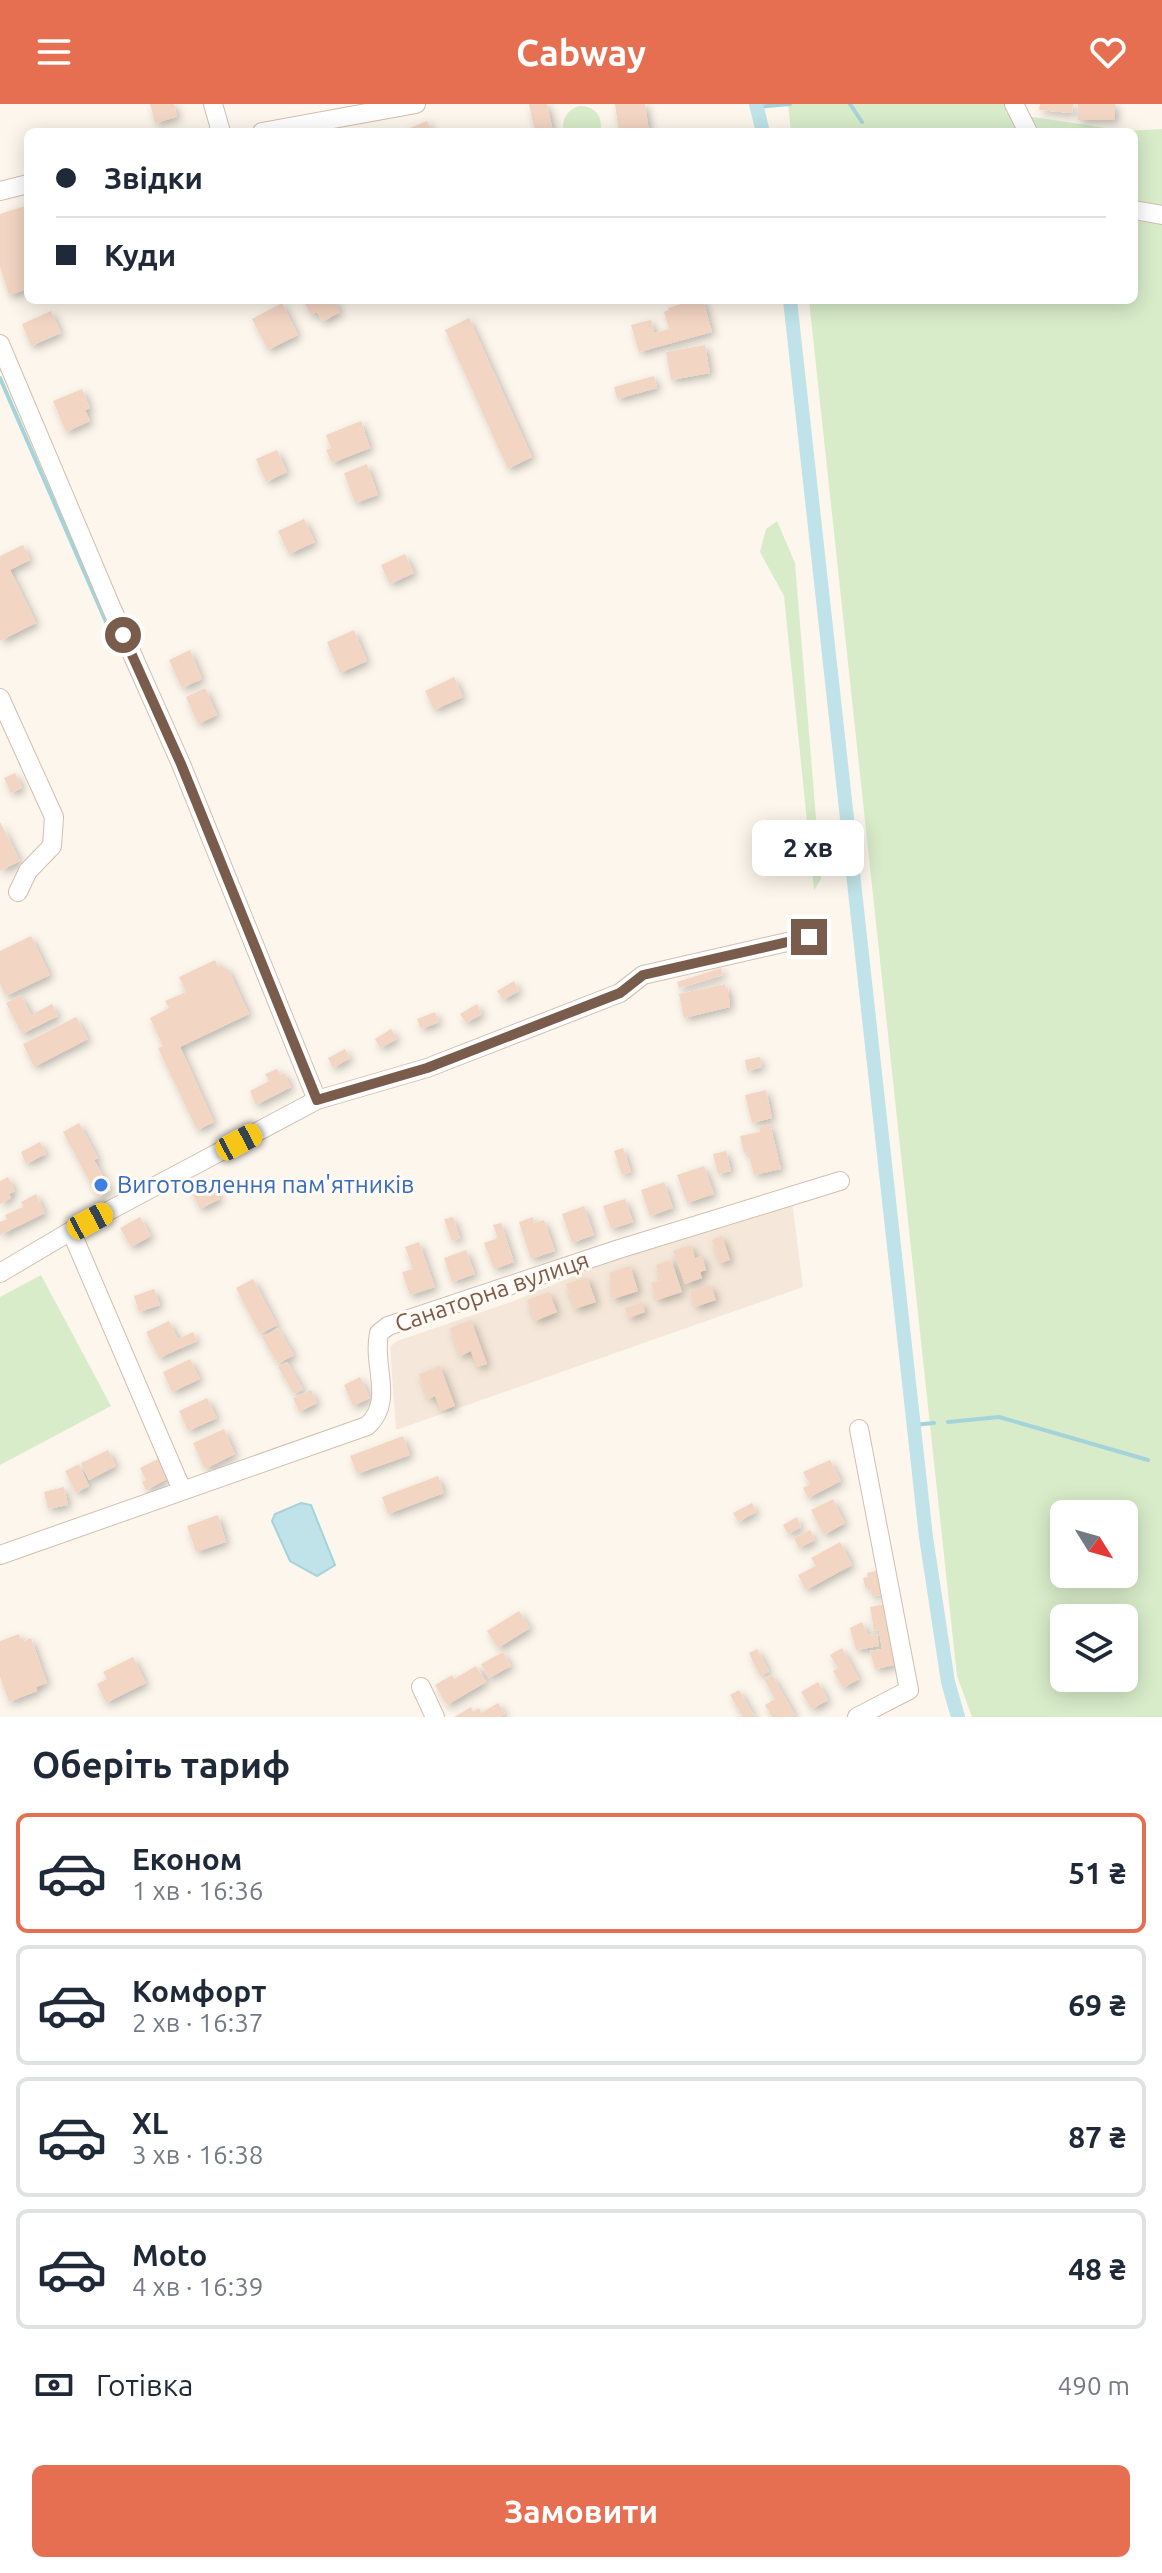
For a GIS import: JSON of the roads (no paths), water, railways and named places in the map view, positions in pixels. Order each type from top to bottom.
[{"type":"street","points":[[213,104],[220,128]]},
{"type":"street","points":[[284,128],[416,104]]},
{"type":"street","points":[[1014,104],[1026,128]]},
{"type":"street","points":[[0,191],[24,185]]},
{"type":"street","points":[[1138,211],[1162,215]]},
{"type":"street","points":[[0,344],[181,764],[317,1100]]},
{"type":"street","points":[[0,698],[54,817],[52,846],[28,871],[18,892]]},
{"type":"street","points":[[0,1273],[71,1231],[317,1100],[427,1068],[620,993],[643,975],[809,937]]},
{"type":"street","name":"Санаторна вулиця","points":[[0,1555],[367,1426],[382,1407],[377,1345],[379,1333],[388,1326],[619,1249],[840,1181]]},
{"type":"street","points":[[71,1231],[182,1490]]},
{"type":"street","points":[[857,1717],[909,1690],[859,1429]]},
{"type":"street","points":[[421,1687],[435,1717]]},
{"type":"water","points":[[301,1503],[311,1505],[335,1565],[317,1576],[290,1561],[272,1521],[275,1514]]},
{"type":"waterway","points":[[756,104],[762,128]]},
{"type":"waterway","points":[[757,107],[790,104]]},
{"type":"waterway","points":[[850,104],[862,122]]},
{"type":"waterway","points":[[790,304],[926,1537],[948,1682],[958,1717]]},
{"type":"waterway","points":[[0,378],[113,638]]},
{"type":"waterway","points":[[948,1422],[999,1417],[1148,1460]]},
{"type":"waterway","points":[[913,1425],[934,1423]]},
{"type":"place","name":"Виготовлення пам'ятників","points":[[101,1185]]}]
